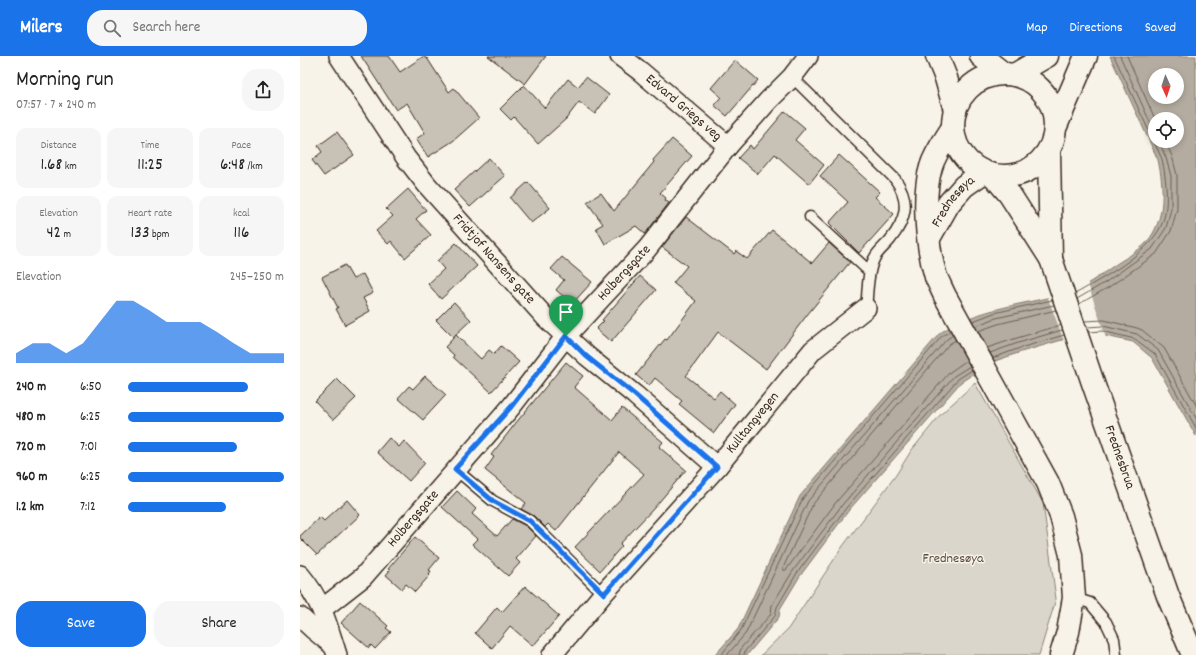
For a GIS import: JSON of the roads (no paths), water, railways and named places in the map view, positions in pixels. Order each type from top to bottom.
[{"type":"main road","points":[[937,56],[946,78],[954,119],[956,141],[962,154],[972,164],[988,173],[1010,195],[1051,259]]},
{"type":"main road","points":[[982,56],[1009,74],[1028,79],[1039,87],[1048,98],[1054,112],[1056,126]]},
{"type":"main road","points":[[954,119],[962,95],[974,84],[988,76],[1009,74],[1047,56]]},
{"type":"main road","points":[[988,173],[1010,176],[1025,172],[1039,163],[1049,151],[1054,138],[1056,126],[1086,56]]},
{"type":"main road","name":"Frednesøya","points":[[954,119],[931,166],[927,183],[926,201],[929,238],[936,277],[1048,483],[1061,516],[1071,555],[1074,598],[1068,632],[1061,655]]},
{"type":"main road","points":[[1049,151],[1051,259]]},
{"type":"main road","name":"Frednesøya","points":[[929,238],[949,202],[964,186],[988,173]]},
{"type":"main road","name":"Frednesbrua","points":[[1051,259],[1168,596],[1193,655]]},
{"type":"street","name":"Fridtjof Nansens gate","points":[[339,56],[406,158],[427,185],[546,318],[586,356],[635,395],[717,467]]},
{"type":"street","name":"Edvard Griegs veg","points":[[620,56],[640,71],[728,146]]},
{"type":"street","name":"Holbergsgate","points":[[322,609],[363,577],[455,469],[511,407],[566,336],[647,249],[728,146],[768,101],[792,77],[808,56]]},
{"type":"street","name":"Kulltangvegen","points":[[552,655],[717,467],[813,350],[866,308]]},
{"type":"street","points":[[300,575],[310,587],[322,609],[336,651]]},
{"type":"street","points":[[300,617],[336,651]]},
{"type":"lane","points":[[792,77],[895,179],[904,193],[905,205],[903,221],[890,240],[874,258],[870,272],[866,308]]},
{"type":"lane","points":[[810,217],[870,272]]},
{"type":"lane","points":[[455,469],[493,501],[530,521],[604,594]]},
{"type":"lane","points":[[1074,598],[1090,603],[1106,622],[1114,639],[1117,654]]},
{"type":"water","points":[[1110,56],[1196,56],[1196,436],[1152,358],[1133,342],[1101,335],[1072,337],[992,362],[961,382],[849,510],[800,576],[780,609],[779,617],[747,655],[715,655],[738,629],[800,496],[940,333],[971,317],[1070,292],[1080,288],[1139,249],[1147,242],[1158,223],[1162,202],[1158,160],[1152,148],[1184,148],[1184,112],[1148,112],[1148,138]]}]
